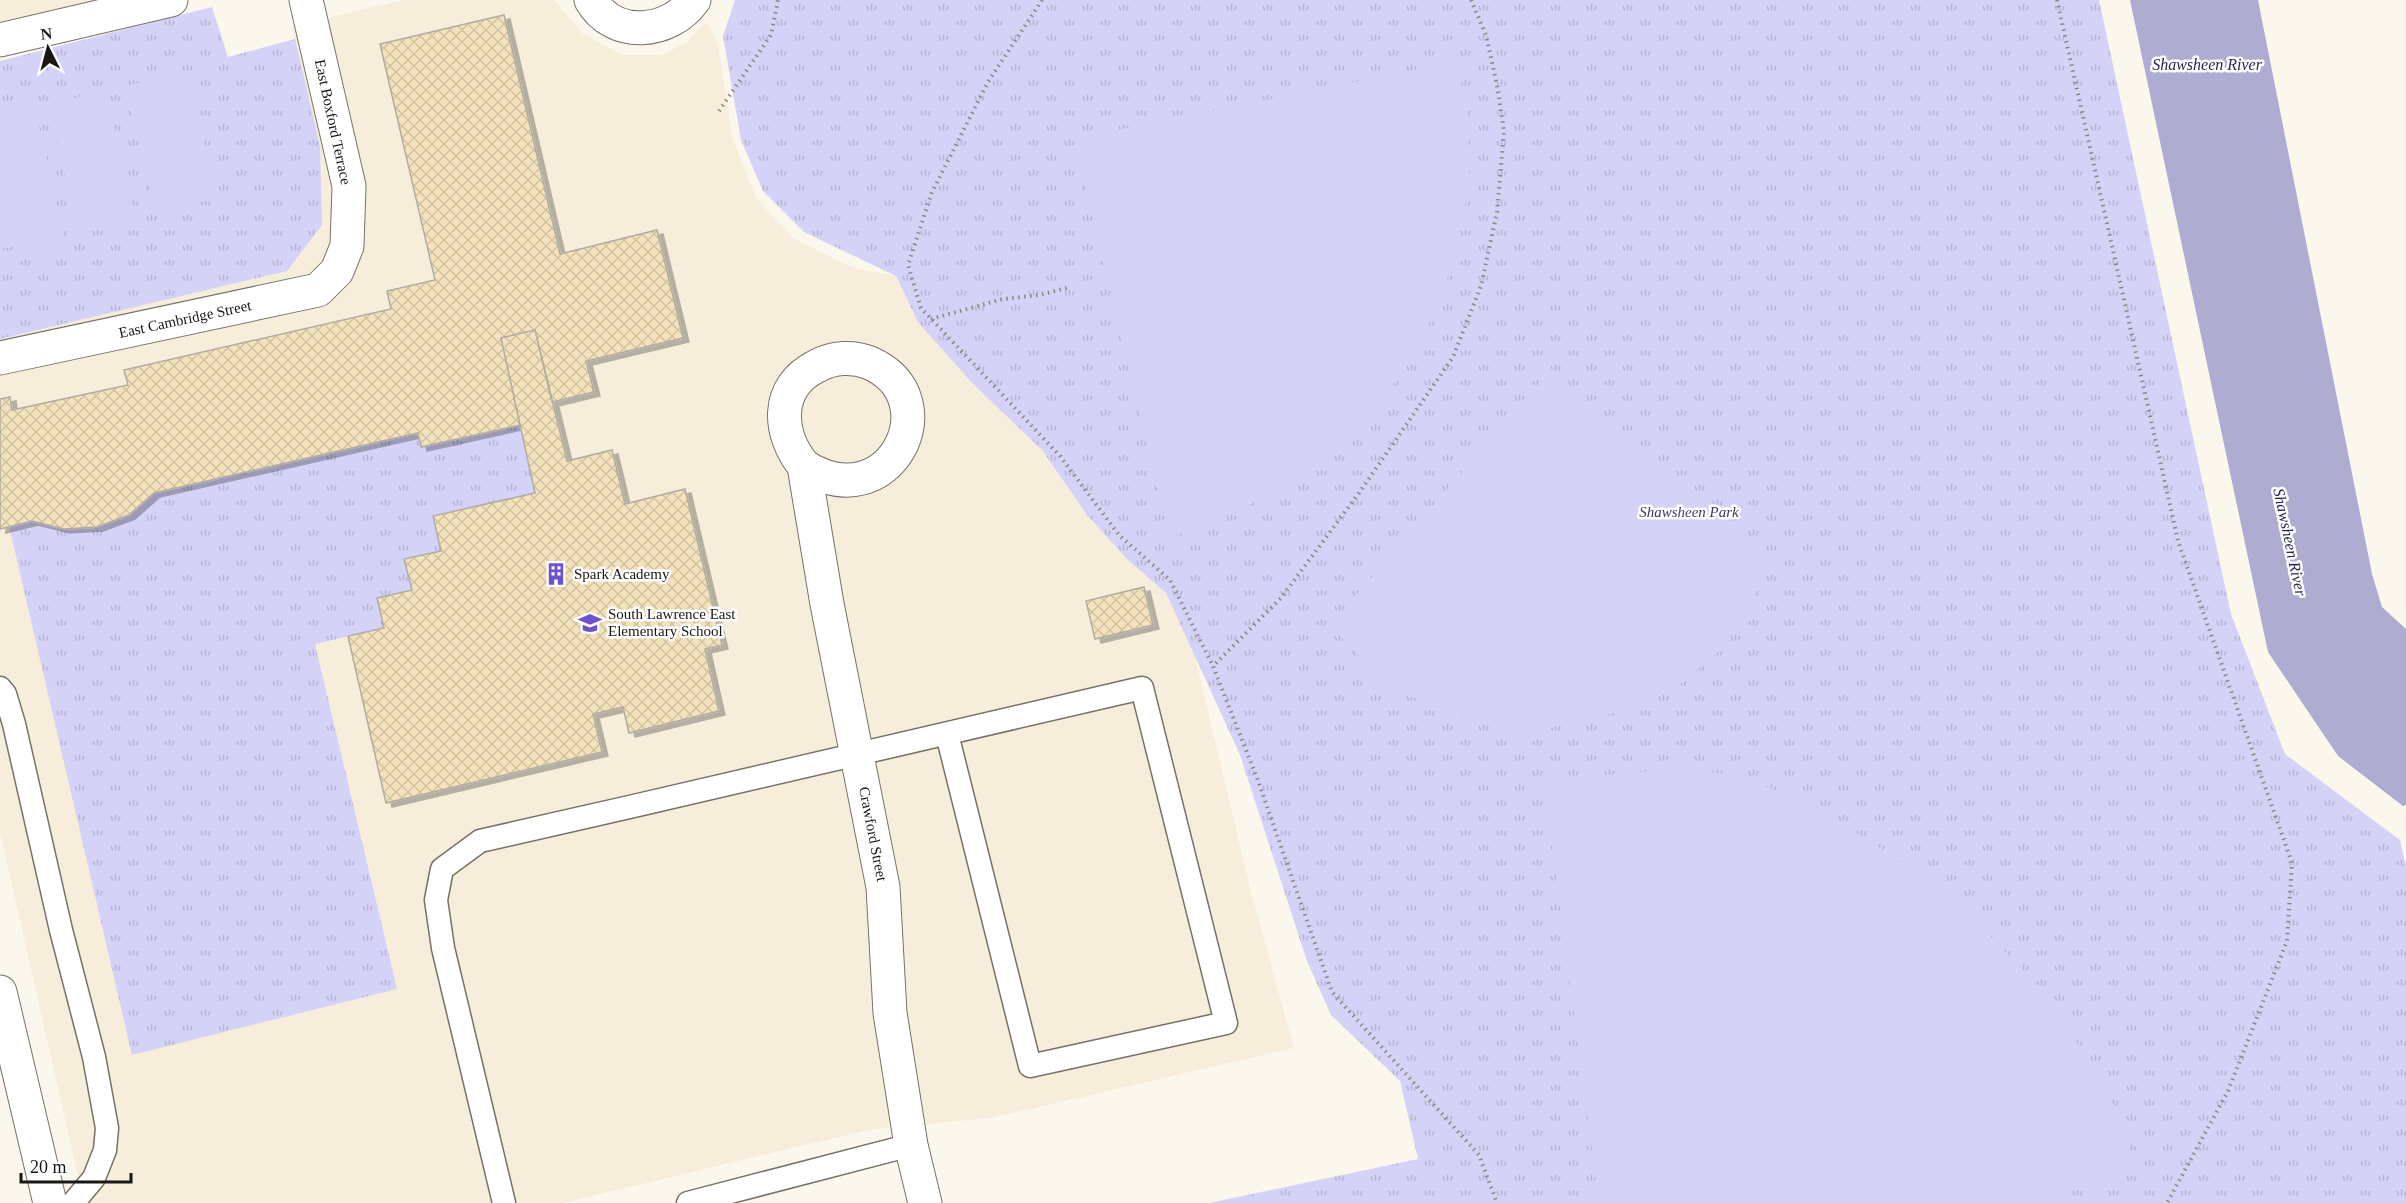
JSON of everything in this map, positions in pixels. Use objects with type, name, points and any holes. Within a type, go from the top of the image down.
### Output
[{"type":"street","points":[[0,40],[171,0]]},
{"type":"street","name":"East Boxford Terrace","points":[[306,0],[349,186],[347,246]]},
{"type":"street","points":[[591,0],[608,18],[626,26],[642,28],[659,26],[675,20],[694,0]]},
{"type":"street","name":"East Cambridge Street","points":[[0,358],[318,290],[337,271],[347,246]]},
{"type":"street","name":"Crawford Street","points":[[804,466],[883,887],[890,1013],[911,1145],[925,1203]]},
{"type":"street","points":[[0,992],[50,1203]]},
{"type":"lane","points":[[0,688],[5,694],[14,724],[61,930],[94,1057],[107,1128],[105,1150],[94,1178],[73,1203]]},
{"type":"lane","points":[[504,1203],[443,948],[435,900],[442,869],[480,842],[1142,688],[1226,1023],[1030,1066],[947,734]]},
{"type":"lane","points":[[688,1203],[911,1145]]},
{"type":"path","points":[[719,111],[771,35],[778,0]]},
{"type":"path","points":[[1042,0],[988,82],[932,192],[908,265],[921,308],[1060,456],[1119,534],[1170,580],[1213,666],[1257,778],[1332,992],[1479,1155],[1497,1203]]},
{"type":"path","points":[[1213,666],[1281,598],[1359,493],[1453,357],[1477,296],[1497,212],[1504,132],[1486,35],[1471,0]]},
{"type":"path","points":[[2057,0],[2178,541],[2292,863],[2287,941],[2228,1091],[2167,1203]]},
{"type":"path","points":[[931,320],[1003,299],[1039,295],[1067,288]]},
{"type":"shaded area","points":[[0,0],[106,0],[0,24]]},
{"type":"shaded area","name":"South Lawrence East Elementary School","points":[[404,0],[554,0],[583,34],[623,55],[661,55],[686,43],[706,22],[718,44],[732,137],[756,198],[793,238],[854,268],[896,276],[919,322],[973,384],[1042,450],[1087,515],[1129,561],[1166,593],[1194,653],[1251,892],[1294,1048],[991,1118],[872,1129],[563,1203],[84,1203],[0,832],[0,339],[288,270],[298,53],[292,26]]},
{"type":"green space","name":"Shawsheen Park","points":[[735,0],[2099,0],[2231,614],[2285,754],[2400,840],[2406,867],[2406,1203],[1209,1203],[1418,1159],[1400,1081],[1331,1015],[1307,961],[1240,755],[1166,593],[1129,561],[1087,515],[1042,450],[973,384],[918,322],[896,276],[804,232],[763,191],[741,140],[723,36]]},
{"type":"green space","points":[[212,7],[228,57],[295,39],[320,146],[322,225],[287,271],[0,339],[0,61]]},
{"type":"green space","points":[[1457,61],[1468,114],[1470,185],[1443,296],[1418,345],[1388,392],[1329,458],[1244,508],[1170,538],[1074,139]]},
{"type":"green space","points":[[187,71],[217,198],[155,212],[126,86]]},
{"type":"green space","points":[[106,91],[136,218],[78,232],[48,104]]},
{"type":"green space","points":[[35,108],[64,235],[59,236],[62,249],[30,256],[27,243],[1,249],[0,246],[0,116]]},
{"type":"green space","points":[[1552,369],[1770,570],[1721,649],[1671,692],[1607,715],[1520,735],[1389,689],[1330,625]]},
{"type":"green space","points":[[520,425],[535,493],[433,516],[441,551],[404,559],[412,590],[377,598],[384,628],[315,644],[397,989],[132,1055],[9,526],[32,521],[64,529],[97,527],[129,515],[154,493],[418,433],[422,447]]},
{"type":"green space","points":[[1679,768],[1746,777],[1835,819],[1905,864],[1962,907],[2038,986],[2106,1085],[2138,1174],[2009,1203],[1599,1203],[1544,787],[1608,775]]},
{"type":"water","name":"Shawsheen River","points":[[2130,0],[2258,0],[2372,574],[2382,607],[2406,629],[2406,805],[2403,806],[2338,756],[2268,652]]},
{"type":"building","points":[[504,15],[560,254],[657,230],[683,338],[586,361],[594,392],[552,402],[535,330],[501,338],[520,425],[421,447],[418,433],[154,493],[129,515],[97,527],[64,529],[32,521],[0,529],[0,399],[10,397],[12,410],[128,385],[124,370],[391,309],[387,291],[435,280],[380,44]]},
{"type":"building","name":"Spark Academy","points":[[535,330],[567,461],[612,450],[625,504],[685,489],[722,645],[705,649],[719,711],[629,733],[623,707],[593,714],[602,752],[386,803],[348,636],[384,628],[377,598],[412,590],[404,559],[441,551],[433,516],[535,493],[501,338]]},
{"type":"building","points":[[1144,587],[1153,625],[1095,639],[1086,601]]},
{"type":"place","name":"Spark Academy","points":[[556,574]]},
{"type":"place","name":"South Lawrence East Elementary School","points":[[590,623]]}]
